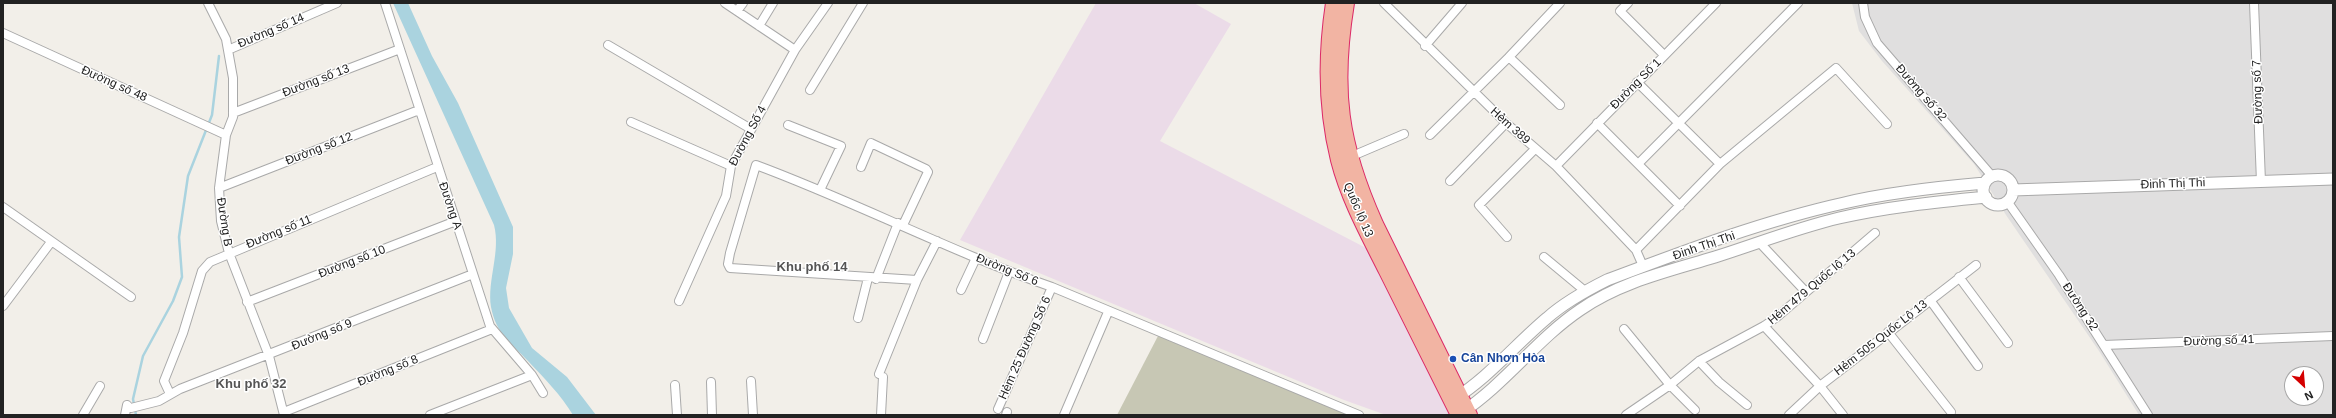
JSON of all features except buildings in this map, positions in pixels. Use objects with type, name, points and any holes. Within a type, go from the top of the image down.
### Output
[{"type":"highway","name":"Quốc lộ 13","points":[[1333,3],[1327,55],[1327,84],[1331,125],[1338,161],[1366,230],[1456,398]]},
{"type":"highway","name":"Quốc lộ 13","points":[[1347,3],[1339,58],[1339,83],[1344,129],[1350,157],[1363,197],[1463,413]]},
{"type":"street","name":"Đường B","points":[[208,3],[226,39],[233,78],[233,113],[226,135],[219,188],[221,221],[229,253],[269,356],[284,414]]},
{"type":"street","name":"Đường số 14","points":[[228,50],[337,3]]},
{"type":"street","name":"Đường A","points":[[385,3],[437,167],[492,329],[532,375],[543,393]]},
{"type":"street","points":[[725,3],[795,50]]},
{"type":"street","points":[[738,11],[743,3]]},
{"type":"street","points":[[759,26],[773,3]]},
{"type":"street","name":"Đường Số 4","points":[[679,301],[726,196],[731,166],[795,50],[828,3]]},
{"type":"street","points":[[810,90],[863,3]]},
{"type":"street","name":"Hẻm 389","points":[[1384,3],[1425,46],[1473,92],[1535,149],[1556,166],[1636,250],[1643,266]]},
{"type":"street","points":[[1425,46],[1462,3]]},
{"type":"street","points":[[1430,135],[1509,58],[1560,3]]},
{"type":"street","points":[[1628,3],[1620,12],[1664,55]]},
{"type":"street","name":"Đường Số 1","points":[[1556,166],[1716,3]]},
{"type":"street","points":[[1638,164],[1798,3]]},
{"type":"street","name":"Đường số 32","points":[[1863,3],[1868,24],[1877,43],[1989,179]]},
{"type":"street","name":"Đường số 7","points":[[2254,3],[2261,182]]},
{"type":"street","name":"Đường số 48","points":[[3,33],[226,135]]},
{"type":"street","points":[[608,45],[751,129]]},
{"type":"street","name":"Đường số 13","points":[[233,113],[400,49]]},
{"type":"street","points":[[1509,58],[1560,105]]},
{"type":"street","points":[[1636,250],[1720,164],[1836,68],[1888,124]]},
{"type":"street","points":[[1638,82],[1720,164]]},
{"type":"street","name":"Đường số 12","points":[[219,188],[419,110]]},
{"type":"street","points":[[631,122],[731,166]]},
{"type":"street","points":[[1450,181],[1506,123]]},
{"type":"street","points":[[1597,123],[1680,206]]},
{"type":"street","points":[[788,125],[841,146],[820,190]]},
{"type":"street","points":[[1350,157],[1404,134]]},
{"type":"street","points":[[858,318],[872,279],[928,172],[926,169],[872,143],[861,167]]},
{"type":"street","points":[[1508,238],[1479,204],[1535,149]]},
{"type":"street","name":"Đường Số 6","points":[[872,279],[730,268],[728,264],[730,253],[756,165],[820,190],[1009,272],[1052,287],[1108,312],[1360,415]]},
{"type":"street","name":"Đường số 11","points":[[170,394],[164,381],[183,333],[202,271],[210,262],[437,167]]},
{"type":"street","points":[[1998,175],[2007,178],[2013,190],[2007,202],[1993,203],[1986,197],[1984,187],[1989,179],[1998,175]]},
{"type":"street","name":"Đinh Thị Thi","points":[[1456,398],[1547,318],[1585,291],[1607,280],[1643,266],[1795,215],[1844,202],[1989,179]]},
{"type":"street","name":"Đinh Thị Thi","points":[[2013,190],[2333,179]]},
{"type":"street","name":"Đinh Thị Thi","points":[[1463,413],[1561,324],[1602,297],[1646,278],[1819,224],[1872,212],[1925,203],[1986,197]]},
{"type":"street","name":"Đường 32","points":[[2007,202],[2059,275],[2148,415]]},
{"type":"street","points":[[3,207],[131,297]]},
{"type":"street","name":"Đường số 10","points":[[248,302],[456,221]]},
{"type":"street","name":"Hẻm 479 Quốc lộ 13","points":[[1626,415],[1670,385],[1699,361],[1764,326],[1875,233]]},
{"type":"street","points":[[881,415],[881,376],[917,280],[938,240]]},
{"type":"street","points":[[3,306],[51,242]]},
{"type":"street","name":"Hẻm 479 Quốc lộ 13","points":[[1759,242],[1805,291]]},
{"type":"street","points":[[1544,257],[1585,291]]},
{"type":"street","points":[[961,290],[976,258]]},
{"type":"street","name":"Hẻm 505 Quốc Lộ 13","points":[[1790,415],[1820,386],[1976,265]]},
{"type":"street","points":[[983,339],[1009,272]]},
{"type":"street","name":"Đường số 9","points":[[125,415],[129,406],[159,401],[170,394],[473,274]]},
{"type":"street","points":[[1959,277],[2008,343]]},
{"type":"street","points":[[872,279],[917,280]]},
{"type":"street","name":"Hẻm 25 Đường Số 6","points":[[998,409],[1052,287]]},
{"type":"street","points":[[1930,300],[1978,366]]},
{"type":"street","points":[[1064,415],[1108,312]]},
{"type":"street","points":[[1764,326],[1820,386],[1843,415]]},
{"type":"street","name":"Đường số 8","points":[[284,414],[492,329]]},
{"type":"street","points":[[1624,329],[1670,385],[1695,410]]},
{"type":"street","points":[[1888,332],[1951,412]]},
{"type":"street","name":"Đường số 41","points":[[2104,345],[2333,336]]},
{"type":"street","points":[[1699,361],[1719,382],[1747,405]]},
{"type":"street","points":[[430,415],[532,375]]},
{"type":"street","points":[[751,381],[753,415]]},
{"type":"street","points":[[711,382],[712,415]]},
{"type":"street","points":[[675,385],[677,415]]},
{"type":"street","points":[[84,415],[100,386]]},
{"type":"shaded area","points":[[1096,3],[1194,3],[1231,24],[1160,141],[1368,249],[1452,415],[1386,415],[1344,400],[960,240]]},
{"type":"shaded area","points":[[1852,3],[2333,3],[2333,415],[2139,415],[2099,351],[2006,215],[1974,164],[1882,61],[1859,31]]},
{"type":"shaded area","points":[[1158,336],[1287,385],[1351,415],[1117,415]]},
{"type":"water","points":[[393,3],[408,3],[432,56],[458,103],[513,227],[513,254],[506,288],[509,308],[532,348],[567,377],[596,415],[573,415],[558,394],[505,337],[496,324],[490,297],[496,245],[494,225]]},
{"type":"waterway","points":[[136,415],[133,399],[143,356],[173,301],[182,277],[179,237],[188,176],[212,115],[219,56]]},
{"type":"place","name":"Cân Nhơn Hòa","points":[[1453,359]]},
{"type":"district","name":"Khu phố 14","points":[[812,267]]},
{"type":"district","name":"Khu phố 32","points":[[251,384]]}]
